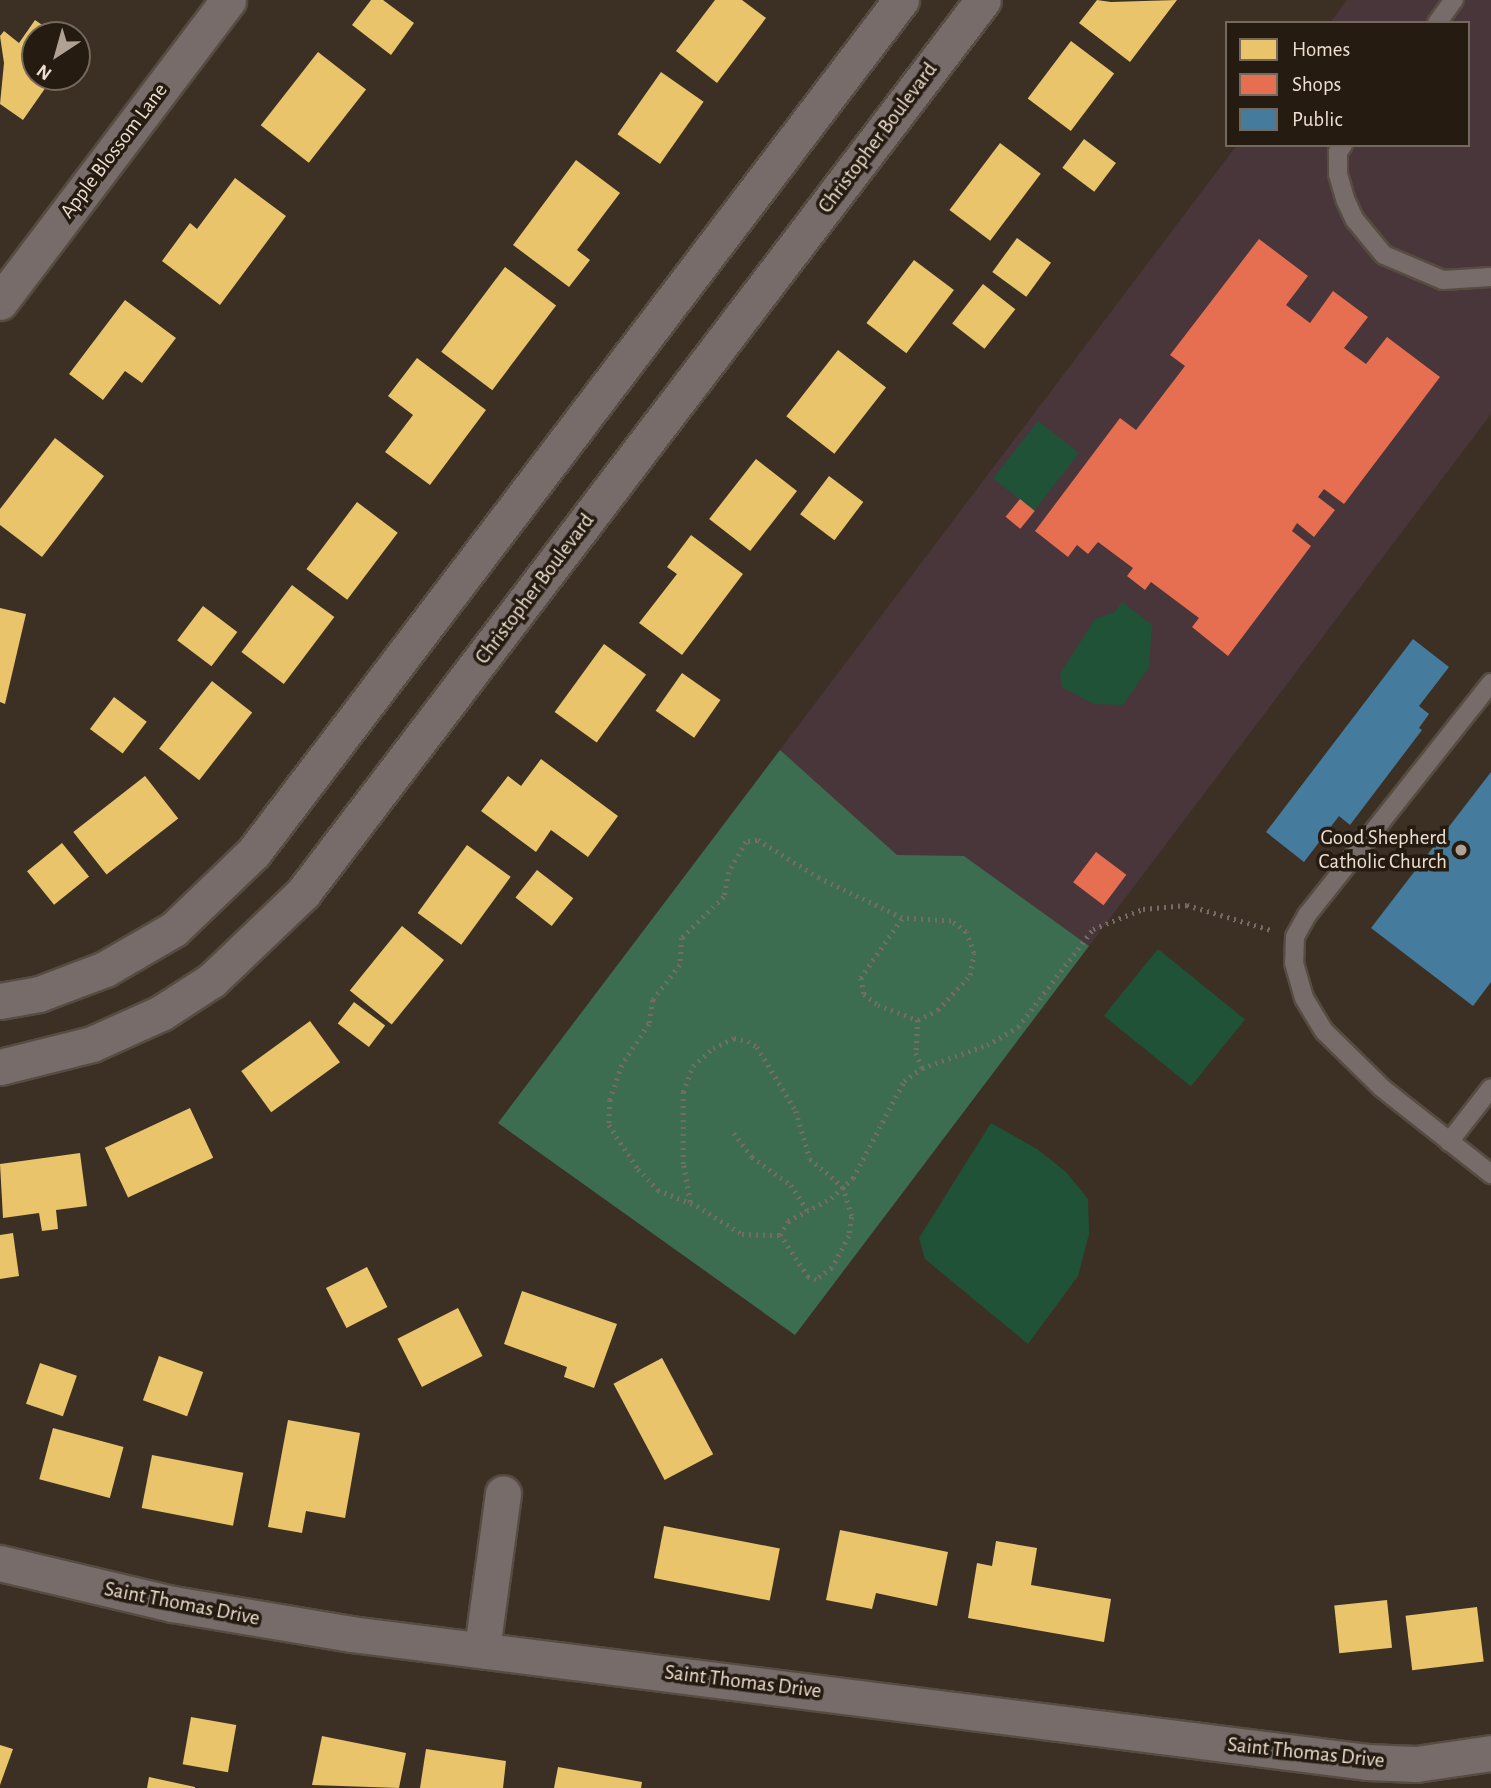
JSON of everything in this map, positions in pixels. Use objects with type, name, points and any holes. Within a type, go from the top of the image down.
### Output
[{"type":"street","points":[[0,1001],[39,994],[106,969],[174,929],[254,852],[901,0]]},
{"type":"street","name":"Christopher Boulevard","points":[[0,1067],[92,1044],[161,1013],[212,980],[303,893],[983,0]]},
{"type":"street","name":"Apple Blossom Lane","points":[[0,302],[212,6]]},
{"type":"street","points":[[482,1649],[503,1493]]},
{"type":"street","name":"Saint Thomas Drive","points":[[0,1563],[172,1604],[351,1634],[1367,1762],[1427,1763],[1491,1753]]},
{"type":"lane","points":[[1438,21],[1454,0]]},
{"type":"lane","points":[[1342,147],[1338,152],[1338,174],[1345,199],[1355,220],[1384,255],[1443,281],[1491,277]]},
{"type":"lane","points":[[1491,683],[1315,905],[1295,937],[1294,963],[1304,998],[1324,1031],[1382,1088],[1491,1174]]},
{"type":"lane","points":[[1449,1142],[1491,1088]]},
{"type":"path","points":[[780,1235],[742,1234],[691,1203],[658,1190],[638,1168],[609,1125],[610,1100],[622,1065],[649,1024],[653,1000],[680,965],[682,938],[724,897],[739,849],[746,842],[757,840],[819,878],[902,918],[951,921],[966,932],[974,953],[970,975],[955,994],[918,1020]]},
{"type":"path","points":[[780,1235],[788,1222],[843,1187],[869,1152],[904,1081],[922,1068],[987,1045],[1018,1027],[1093,929],[1143,909],[1187,905],[1295,937]]},
{"type":"path","points":[[902,918],[861,978],[864,994],[877,1005],[918,1020]]},
{"type":"path","points":[[918,1020],[916,1053],[922,1068]]},
{"type":"path","points":[[691,1203],[683,1164],[683,1092],[694,1066],[713,1048],[734,1038],[757,1047],[796,1111],[810,1159],[843,1187],[852,1217],[849,1236],[824,1278],[807,1276],[780,1235]]},
{"type":"path","points":[[734,1133],[752,1157],[791,1185],[808,1211]]},
{"type":"shaded area","points":[[1347,0],[1491,0],[1491,414],[795,1335],[498,1123],[1235,147],[1470,147],[1470,21],[1331,21]]},
{"type":"green space","points":[[1038,421],[1079,453],[1034,511],[993,479]]},
{"type":"green space","points":[[1122,602],[1152,625],[1149,667],[1123,705],[1094,704],[1062,687],[1060,674],[1095,619],[1115,612]]},
{"type":"green space","points":[[780,750],[897,855],[964,856],[1089,946],[795,1335],[498,1123]]},
{"type":"green space","points":[[1158,949],[1245,1019],[1191,1086],[1104,1016]]},
{"type":"green space","points":[[991,1123],[1037,1149],[1066,1172],[1088,1199],[1089,1234],[1078,1276],[1028,1344],[925,1259],[919,1238]]},
{"type":"building: Homes","points":[[371,0],[383,0],[414,23],[391,55],[352,25]]},
{"type":"building: Homes","points":[[715,0],[742,0],[766,18],[717,83],[676,51]]},
{"type":"building: Homes","points":[[1097,0],[1177,0],[1130,62],[1079,23]]},
{"type":"building: Homes","points":[[4,31],[19,43],[21,40],[21,91],[43,91],[23,120],[0,104],[4,63],[0,36]]},
{"type":"building: Homes","points":[[1071,41],[1114,73],[1071,131],[1028,99]]},
{"type":"building: Homes","points":[[318,52],[366,90],[309,163],[261,125]]},
{"type":"building: Homes","points":[[661,72],[704,102],[660,164],[617,134]]},
{"type":"building: Homes","points":[[1084,139],[1116,163],[1094,192],[1062,168]]},
{"type":"building: Homes","points":[[1000,143],[1041,174],[990,241],[949,210]]},
{"type":"building: Homes","points":[[576,160],[620,193],[577,250],[590,260],[569,287],[513,245]]},
{"type":"building: Homes","points":[[235,178],[286,216],[220,305],[162,261],[190,223],[197,229]]},
{"type":"building: Homes","points":[[1017,238],[1051,263],[1026,297],[992,272]]},
{"type":"building: Homes","points":[[914,260],[954,290],[906,353],[866,323]]},
{"type":"building: Homes","points":[[505,267],[556,306],[492,390],[441,352]]},
{"type":"building: Homes","points":[[983,284],[1015,309],[985,349],[952,323]]},
{"type":"building: Homes","points":[[125,300],[176,338],[142,383],[125,371],[103,400],[69,374]]},
{"type":"building: Homes","points":[[838,350],[886,388],[834,454],[786,416]]},
{"type":"building: Homes","points":[[417,358],[486,410],[430,485],[385,452],[413,415],[388,396]]},
{"type":"building: Homes","points":[[55,438],[104,476],[42,557],[0,525],[0,509]]},
{"type":"building: Homes","points":[[756,459],[797,491],[750,551],[709,519]]},
{"type":"building: Homes","points":[[829,476],[863,502],[834,540],[800,514]]},
{"type":"building: Homes","points":[[357,502],[398,533],[347,600],[306,569]]},
{"type":"building: Homes","points":[[691,535],[743,574],[682,655],[639,623],[677,574],[667,567]]},
{"type":"building: Homes","points":[[292,585],[334,617],[284,684],[241,652]]},
{"type":"building: Homes","points":[[203,606],[237,632],[211,666],[177,640]]},
{"type":"building: Homes","points":[[0,608],[26,614],[5,704],[0,702]]},
{"type":"building: Homes","points":[[604,644],[646,675],[597,743],[555,712]]},
{"type":"building: Homes","points":[[682,673],[721,700],[694,738],[656,711]]},
{"type":"building: Homes","points":[[212,681],[252,712],[199,780],[159,749]]},
{"type":"building: Homes","points":[[114,697],[147,722],[123,754],[90,729]]},
{"type":"building: Homes","points":[[541,759],[618,816],[588,857],[551,830],[536,852],[481,811],[508,776],[521,786]]},
{"type":"building: Homes","points":[[145,776],[178,819],[107,875],[73,832]]},
{"type":"building: Homes","points":[[62,843],[89,876],[54,905],[27,871]]},
{"type":"building: Homes","points":[[467,845],[511,877],[461,945],[418,913]]},
{"type":"building: Homes","points":[[537,870],[573,898],[552,926],[515,898]]},
{"type":"building: Homes","points":[[402,926],[444,960],[392,1024],[350,991]]},
{"type":"building: Homes","points":[[354,1002],[385,1025],[369,1047],[338,1024]]},
{"type":"building: Homes","points":[[310,1021],[340,1062],[271,1112],[241,1071]]},
{"type":"building: Homes","points":[[190,1108],[213,1158],[128,1198],[105,1148]]},
{"type":"building: Homes","points":[[80,1153],[87,1206],[56,1210],[58,1229],[42,1231],[39,1213],[3,1218],[0,1164]]},
{"type":"building: Homes","points":[[13,1233],[19,1276],[0,1279],[0,1235]]},
{"type":"building: Homes","points":[[367,1267],[387,1307],[346,1328],[326,1288]]},
{"type":"building: Homes","points":[[522,1291],[617,1324],[594,1388],[564,1377],[567,1367],[504,1344]]},
{"type":"building: Homes","points":[[458,1308],[483,1356],[422,1387],[397,1339]]},
{"type":"building: Homes","points":[[159,1356],[203,1372],[187,1416],[143,1400]]},
{"type":"building: Homes","points":[[662,1358],[713,1454],[665,1480],[613,1384]]},
{"type":"building: Homes","points":[[40,1363],[77,1376],[63,1416],[26,1404]]},
{"type":"building: Homes","points":[[288,1420],[360,1433],[345,1518],[306,1511],[302,1533],[268,1527]]},
{"type":"building: Homes","points":[[53,1428],[124,1447],[110,1498],[39,1479]]},
{"type":"building: Homes","points":[[152,1455],[243,1473],[233,1526],[142,1508]]},
{"type":"building: Homes","points":[[664,1526],[780,1549],[770,1601],[654,1578]]},
{"type":"building: Homes","points":[[840,1530],[948,1552],[937,1606],[876,1593],[872,1609],[826,1600]]},
{"type":"building: Homes","points":[[996,1541],[1037,1548],[1031,1585],[1111,1599],[1104,1642],[968,1618],[977,1563],[992,1566]]},
{"type":"building: Homes","points":[[1387,1600],[1392,1648],[1339,1653],[1334,1606]]},
{"type":"building: Homes","points":[[1477,1607],[1484,1662],[1412,1670],[1406,1616]]},
{"type":"building: Homes","points":[[191,1717],[236,1725],[228,1772],[183,1764]]},
{"type":"building: Homes","points":[[322,1736],[406,1753],[399,1788],[312,1785]]},
{"type":"building: Homes","points":[[0,1745],[13,1749],[0,1785]]},
{"type":"building: Homes","points":[[426,1749],[506,1761],[503,1788],[420,1788]]},
{"type":"building: Homes","points":[[558,1767],[642,1782],[641,1788],[554,1788]]},
{"type":"building: Homes","points":[[149,1777],[195,1787],[195,1788],[147,1788]]},
{"type":"building: Shops","points":[[1259,239],[1308,276],[1286,305],[1310,323],[1333,291],[1368,317],[1344,348],[1366,364],[1387,337],[1440,377],[1344,504],[1324,489],[1318,497],[1335,510],[1314,537],[1297,523],[1292,531],[1311,546],[1228,656],[1192,627],[1199,618],[1151,582],[1145,590],[1127,576],[1133,568],[1098,542],[1088,554],[1077,545],[1068,557],[1035,531],[1120,418],[1136,430],[1185,366],[1170,355]]},
{"type":"building: Shops","points":[[1020,499],[1035,511],[1020,529],[1006,517]]},
{"type":"building: Shops","points":[[1096,852],[1126,875],[1103,905],[1073,882]]},
{"type":"building: Public","points":[[1413,639],[1449,667],[1419,706],[1429,714],[1419,728],[1422,730],[1350,825],[1339,816],[1304,862],[1266,832]]},
{"type":"building: Public","name":"Good Shepherd Catholic Church","points":[[1491,772],[1491,982],[1473,1006],[1371,928]]},
{"type":"place","name":"Good Shepherd Catholic Church","points":[[1461,850]]}]
